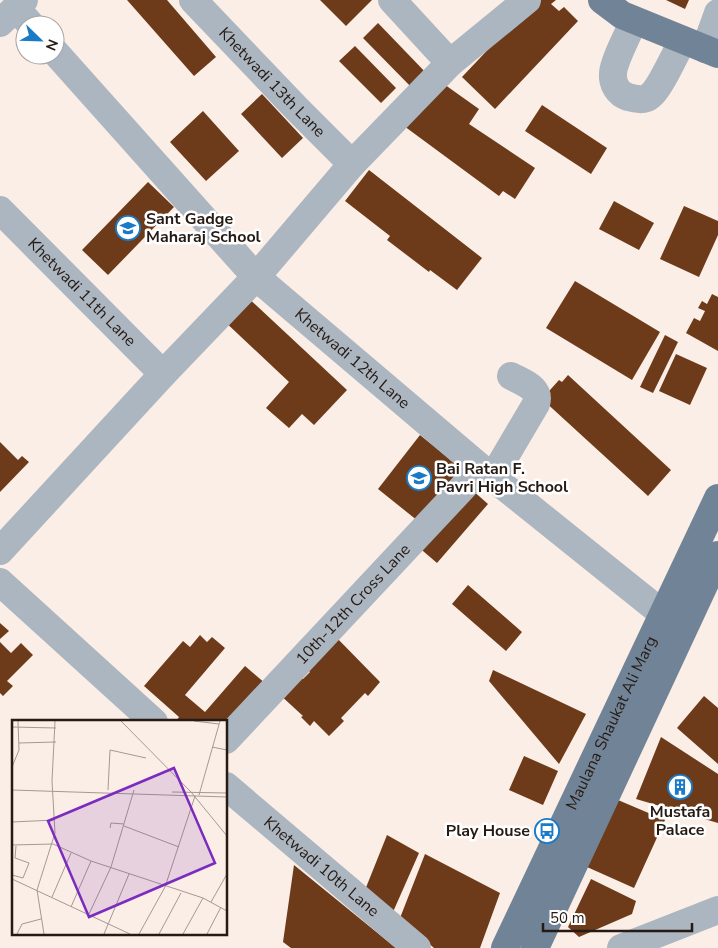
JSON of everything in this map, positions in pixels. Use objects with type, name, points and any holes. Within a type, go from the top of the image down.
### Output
[{"type":"main road","points":[[602,0],[622,15],[702,48]]},
{"type":"main road","name":"Maulana Shaukat Ali Marg","points":[[536,948],[674,621],[718,498]]},
{"type":"main road","name":"Maulana Shaukat Ali Marg","points":[[505,948],[674,621],[718,554]]},
{"type":"street","name":"Khetwadi 13th Lane","points":[[193,0],[352,164]]},
{"type":"street","points":[[392,0],[450,63]]},
{"type":"street","points":[[0,551],[163,374],[256,277],[352,164],[450,63],[527,0]]},
{"type":"street","points":[[634,20],[615,63],[613,73],[617,89],[622,95],[643,99],[650,97],[660,84],[702,48],[718,13]]},
{"type":"street","name":"Khetwadi 12th Lane","points":[[65,63],[256,277],[487,473],[674,621]]},
{"type":"street","name":"Khetwadi 11th Lane","points":[[0,210],[163,374]]},
{"type":"street","name":"10th-12th Cross Lane","points":[[228,738],[487,473],[536,404],[538,398],[538,394],[534,389],[511,376]]},
{"type":"street","points":[[0,582],[152,720]]},
{"type":"street","name":"Khetwadi 10th Lane","points":[[228,788],[418,948]]},
{"type":"street","points":[[621,948],[718,910]]},
{"type":"building","points":[[127,0],[167,0],[216,57],[194,76]]},
{"type":"building","points":[[320,0],[372,0],[346,26]]},
{"type":"building","points":[[535,0],[556,0],[551,4],[559,11],[564,7],[578,21],[495,109],[462,77]]},
{"type":"building","points":[[666,0],[689,0],[685,9]]},
{"type":"building","points":[[378,23],[430,77],[415,91],[363,38]]},
{"type":"building","points":[[355,46],[396,88],[381,103],[339,61]]},
{"type":"building","points":[[441,82],[479,109],[469,124],[535,168],[515,199],[503,191],[499,196],[404,126]]},
{"type":"building","points":[[262,94],[303,138],[282,158],[241,114]]},
{"type":"building","points":[[542,105],[607,148],[591,174],[525,131]]},
{"type":"building","points":[[203,111],[239,151],[206,181],[170,142]]},
{"type":"building","points":[[369,170],[482,258],[457,290],[430,270],[429,272],[387,240],[390,236],[345,201]]},
{"type":"building","points":[[148,182],[174,207],[108,275],[82,250]]},
{"type":"building","points":[[614,201],[654,223],[639,250],[599,229]]},
{"type":"building","points":[[684,206],[718,221],[718,235],[699,277],[660,259]]},
{"type":"building","points":[[575,281],[660,332],[632,380],[546,328]]},
{"type":"building","points":[[244,294],[347,390],[314,425],[302,414],[289,428],[266,408],[289,382],[221,318]]},
{"type":"building","points":[[712,294],[718,297],[718,351],[686,333],[694,318],[700,321],[705,311],[698,308],[702,301],[707,304]]},
{"type":"building","points":[[665,335],[678,342],[653,393],[640,387]]},
{"type":"building","points":[[676,354],[707,368],[690,405],[659,391]]},
{"type":"building","points":[[568,375],[671,470],[648,496],[542,399],[559,380],[562,382]]},
{"type":"building","name":"Bai Ratan F. Pavri High School","points":[[420,435],[461,468],[418,521],[378,489]]},
{"type":"building","points":[[0,442],[18,460],[22,456],[29,462],[0,492]]},
{"type":"building","points":[[471,489],[488,504],[437,563],[416,545]]},
{"type":"building","points":[[468,585],[522,632],[506,651],[452,604]]},
{"type":"building","points":[[0,623],[9,631],[0,639]]},
{"type":"building","points":[[200,635],[207,642],[212,637],[225,648],[185,695],[205,712],[245,666],[266,684],[228,720],[177,720],[179,717],[144,686],[183,641],[190,647]]},
{"type":"building","points":[[334,635],[380,682],[368,696],[365,693],[341,718],[344,721],[329,736],[314,721],[310,726],[301,717],[303,716],[278,693],[299,675],[303,679],[310,672],[306,668]]},
{"type":"building","points":[[0,642],[11,653],[21,643],[33,655],[7,681],[13,686],[3,696],[0,693]]},
{"type":"building","points":[[493,670],[586,714],[559,764],[489,681]]},
{"type":"building","points":[[704,696],[718,708],[718,764],[677,728]]},
{"type":"building","name":"Mustafa Palace","points":[[661,737],[718,774],[718,823],[636,799]]},
{"type":"building","points":[[524,756],[558,771],[543,805],[509,790]]},
{"type":"building","points":[[618,800],[665,820],[634,888],[587,867]]},
{"type":"building","points":[[387,835],[419,853],[393,912],[365,890]]},
{"type":"building","points":[[425,854],[500,893],[480,948],[434,948],[400,918]]},
{"type":"building","points":[[294,865],[396,948],[291,948],[283,942]]},
{"type":"building","points":[[591,879],[636,901],[632,914],[579,937],[568,927]]},
{"type":"place","name":"Sant Gadge Maharaj School","points":[[128,228]]},
{"type":"place","name":"Bai Ratan F. Pavri High School","points":[[419,478]]},
{"type":"place","name":"Mustafa Palace","points":[[680,787]]},
{"type":"place","name":"Play House","points":[[547,831]]}]
